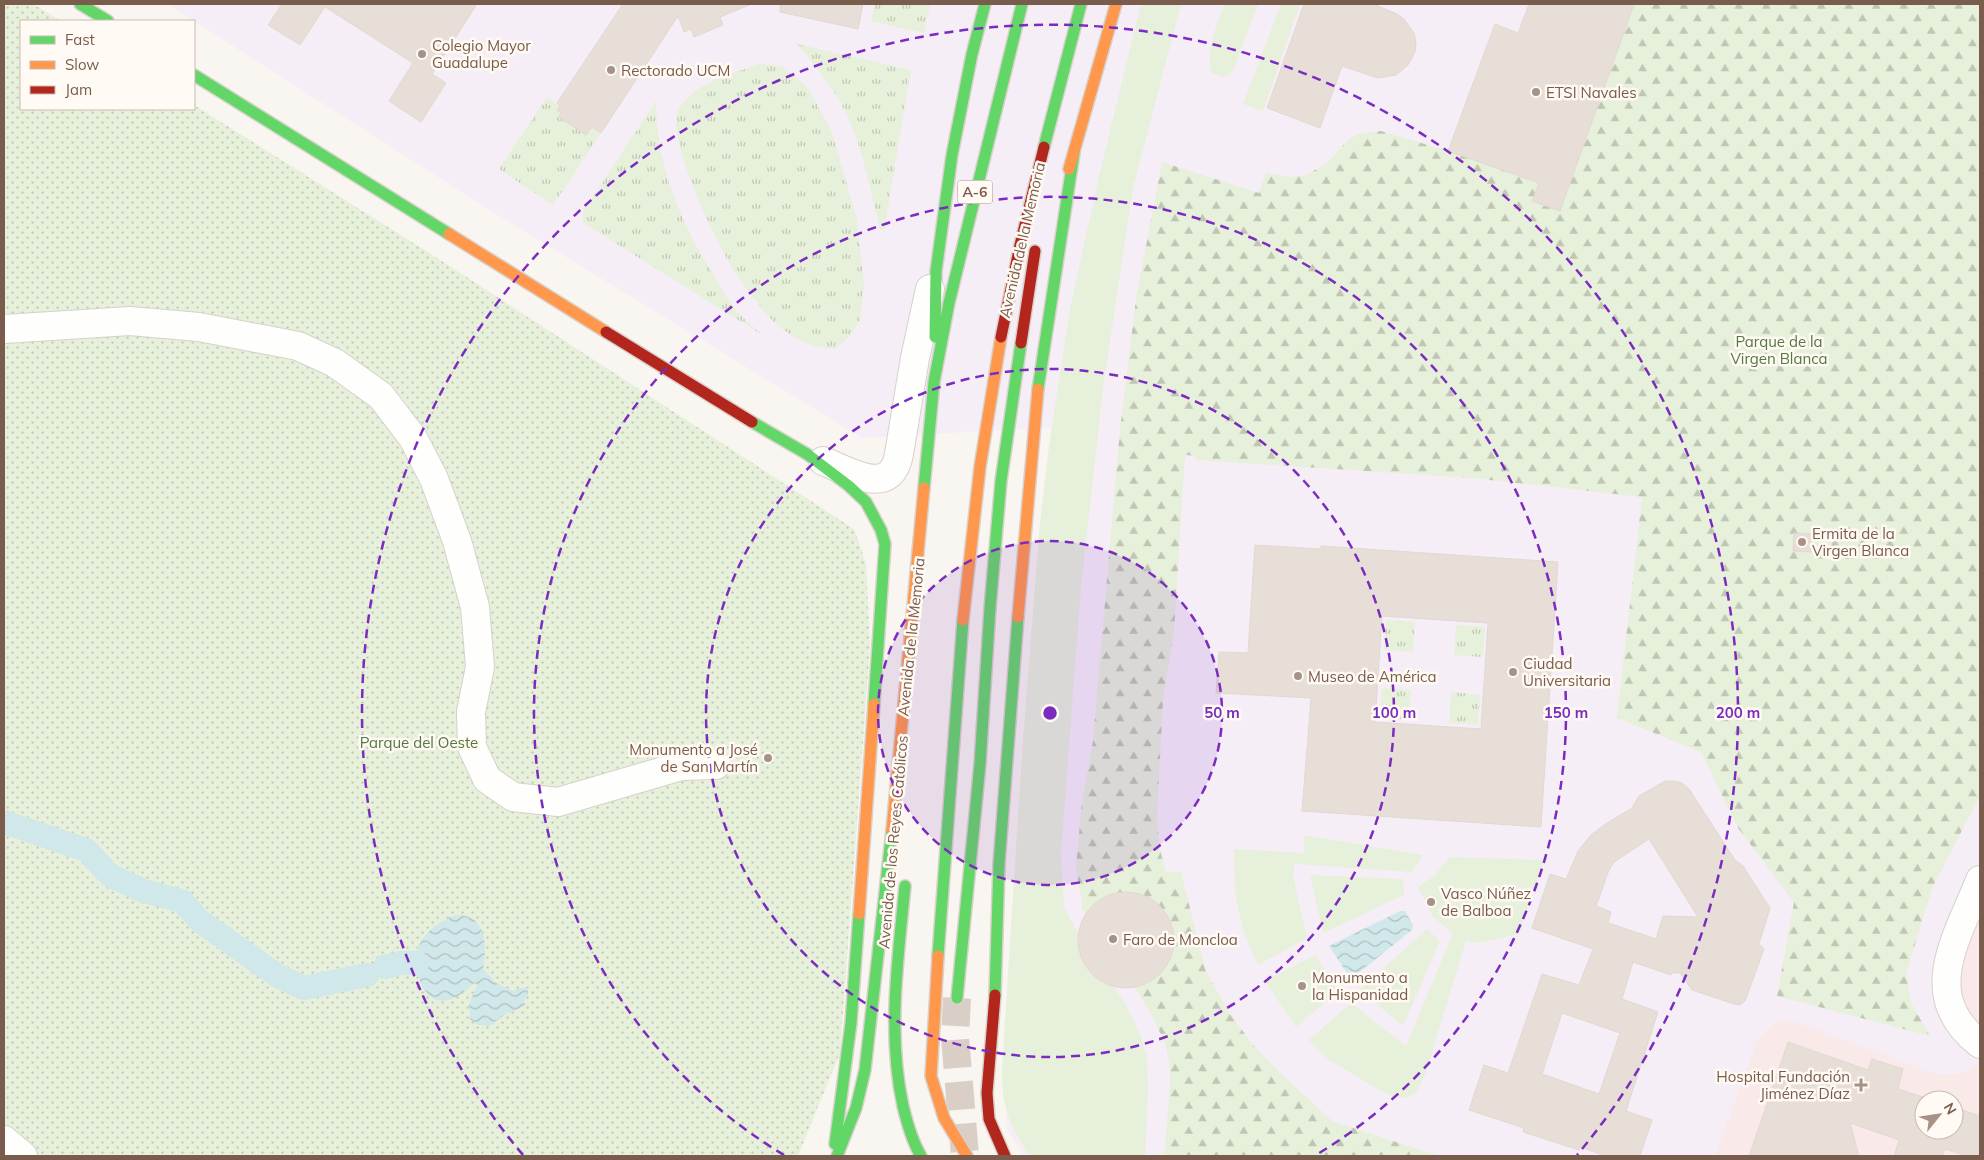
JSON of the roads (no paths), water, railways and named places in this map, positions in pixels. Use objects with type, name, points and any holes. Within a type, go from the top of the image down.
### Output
[{"type":"main road","points":[[80,4],[106,20]]},
{"type":"main road","name":"Avenida de la Memoria","points":[[837,1156],[855,1112],[867,1057],[889,865],[934,382],[936,271],[952,155],[972,54],[985,4]]},
{"type":"main road","name":"Avenida de la Memoria","points":[[934,382],[951,294],[1022,4]]},
{"type":"main road","name":"Avenida de la Memoria","points":[[966,1156],[948,1126],[939,1106],[931,1076],[942,876],[973,516],[1004,314],[1052,111],[1080,4]]},
{"type":"main road","name":"Avenida de la Memoria","points":[[957,998],[980,764],[990,608],[1001,482],[1026,314],[1044,241],[1074,153],[1116,4]]},
{"type":"main road","points":[[195,76],[699,390],[806,454],[849,486],[866,502],[881,530],[885,544],[851,1023],[843,1093],[832,1156]]},
{"type":"main road","name":"Avenida de la Memoria","points":[[1041,206],[1052,111]]},
{"type":"main road","points":[[1005,1156],[989,1119],[986,1093],[996,1000],[999,864],[1027,502],[1038,388],[1074,153]]},
{"type":"main road","points":[[921,526],[926,584]]},
{"type":"main road","name":"Avenida de los Reyes Católicos","points":[[906,871],[896,986],[895,1035],[899,1093],[914,1144],[921,1156]]},
{"type":"street","name":"Avenida de la Memoria","points":[[806,454],[868,478],[878,479],[886,477],[895,468],[927,299],[936,271]]},
{"type":"street","points":[[4,328],[130,321],[199,327],[298,346],[335,364],[381,396],[413,438],[434,479],[457,541],[475,607],[480,667],[471,712],[472,747],[487,779],[513,797],[558,802],[681,766],[716,765]]},
{"type":"street","points":[[1980,880],[1950,952],[1946,972],[1947,996],[1956,1017],[1980,1044]]},
{"type":"street","points":[[4,1140],[23,1156]]},
{"type":"water","points":[[1400,911],[1405,911],[1413,925],[1412,930],[1351,979],[1329,946]]},
{"type":"water","points":[[456,915],[466,916],[474,920],[479,926],[483,933],[485,951],[483,969],[496,983],[513,991],[520,988],[528,988],[528,995],[524,999],[525,1006],[506,1014],[489,1026],[478,1025],[470,1019],[469,1004],[477,985],[475,983],[457,997],[442,1001],[435,1000],[429,996],[418,976],[415,961],[421,941],[436,925]]},
{"type":"waterway","points":[[4,822],[86,850],[111,876],[144,891],[182,901],[200,921],[278,976],[304,988],[367,975]]},
{"type":"waterway","points":[[385,967],[401,963],[417,963]]},
{"type":"tunnel","points":[[957,998],[955,1037],[965,1156]]},
{"type":"place","name":"Colegio Mayor Guadalupe","points":[[422,54]]},
{"type":"place","name":"Rectorado UCM","points":[[611,70]]},
{"type":"place","name":"ETSI Navales","points":[[1536,92]]},
{"type":"place","name":"Ermita de la Virgen Blanca","points":[[1802,542]]},
{"type":"place","name":"Ciudad Universitaria","points":[[1513,672]]},
{"type":"place","name":"Museo de América","points":[[1298,676]]},
{"type":"place","name":"Monumento a José de San Martín","points":[[768,758]]},
{"type":"place","name":"Vasco Núñez de Balboa","points":[[1431,902]]},
{"type":"place","name":"Faro de Moncloa","points":[[1113,939]]},
{"type":"place","name":"Monumento a la Hispanidad","points":[[1302,986]]},
{"type":"place","name":"Hospital Fundación Jiménez Díaz","points":[[1861,1085]]},
{"type":"park label","name":"Parque de la Virgen Blanca","points":[[1779,350]]},
{"type":"park label","name":"Parque del Oeste","points":[[419,742]]}]
